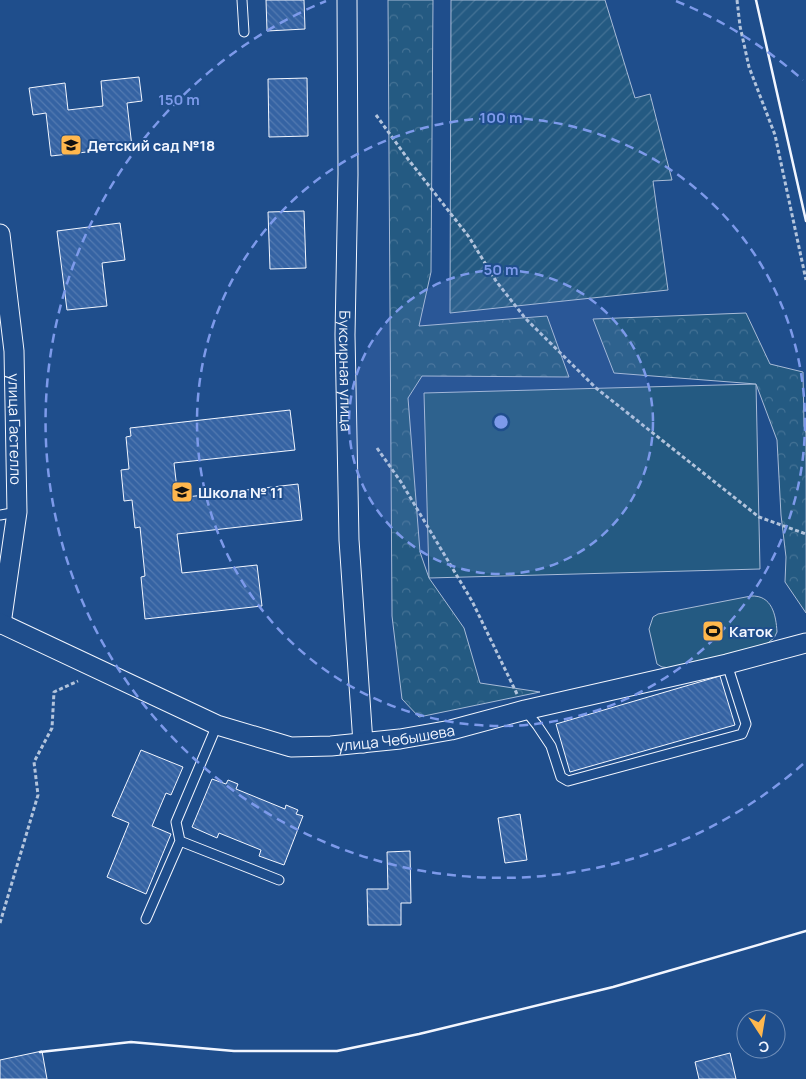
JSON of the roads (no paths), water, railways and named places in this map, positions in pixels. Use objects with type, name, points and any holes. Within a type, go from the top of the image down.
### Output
[{"type":"street","name":"Буксирная улица","points":[[347,0],[348,174],[345,335],[349,540],[363,743]]},
{"type":"street","name":"улица Гастелло","points":[[0,234],[14,351],[8,513],[1,624]]},
{"type":"street","name":"улица Чебышева","points":[[1,624],[217,725],[291,747],[363,743],[451,730],[525,710],[728,664],[806,642]]},
{"type":"lane","points":[[242,0],[244,32]]},
{"type":"lane","points":[[525,710],[551,746],[561,777],[568,781],[742,734],[746,724],[728,664]]},
{"type":"lane","points":[[146,919],[180,841],[176,822],[217,725]]},
{"type":"lane","points":[[180,841],[279,880]]},
{"type":"place","name":"Детский сад №18","points":[[71,145]]},
{"type":"place","name":"Школа № 11","points":[[182,492]]},
{"type":"place","name":"Каток","points":[[713,631]]}]
